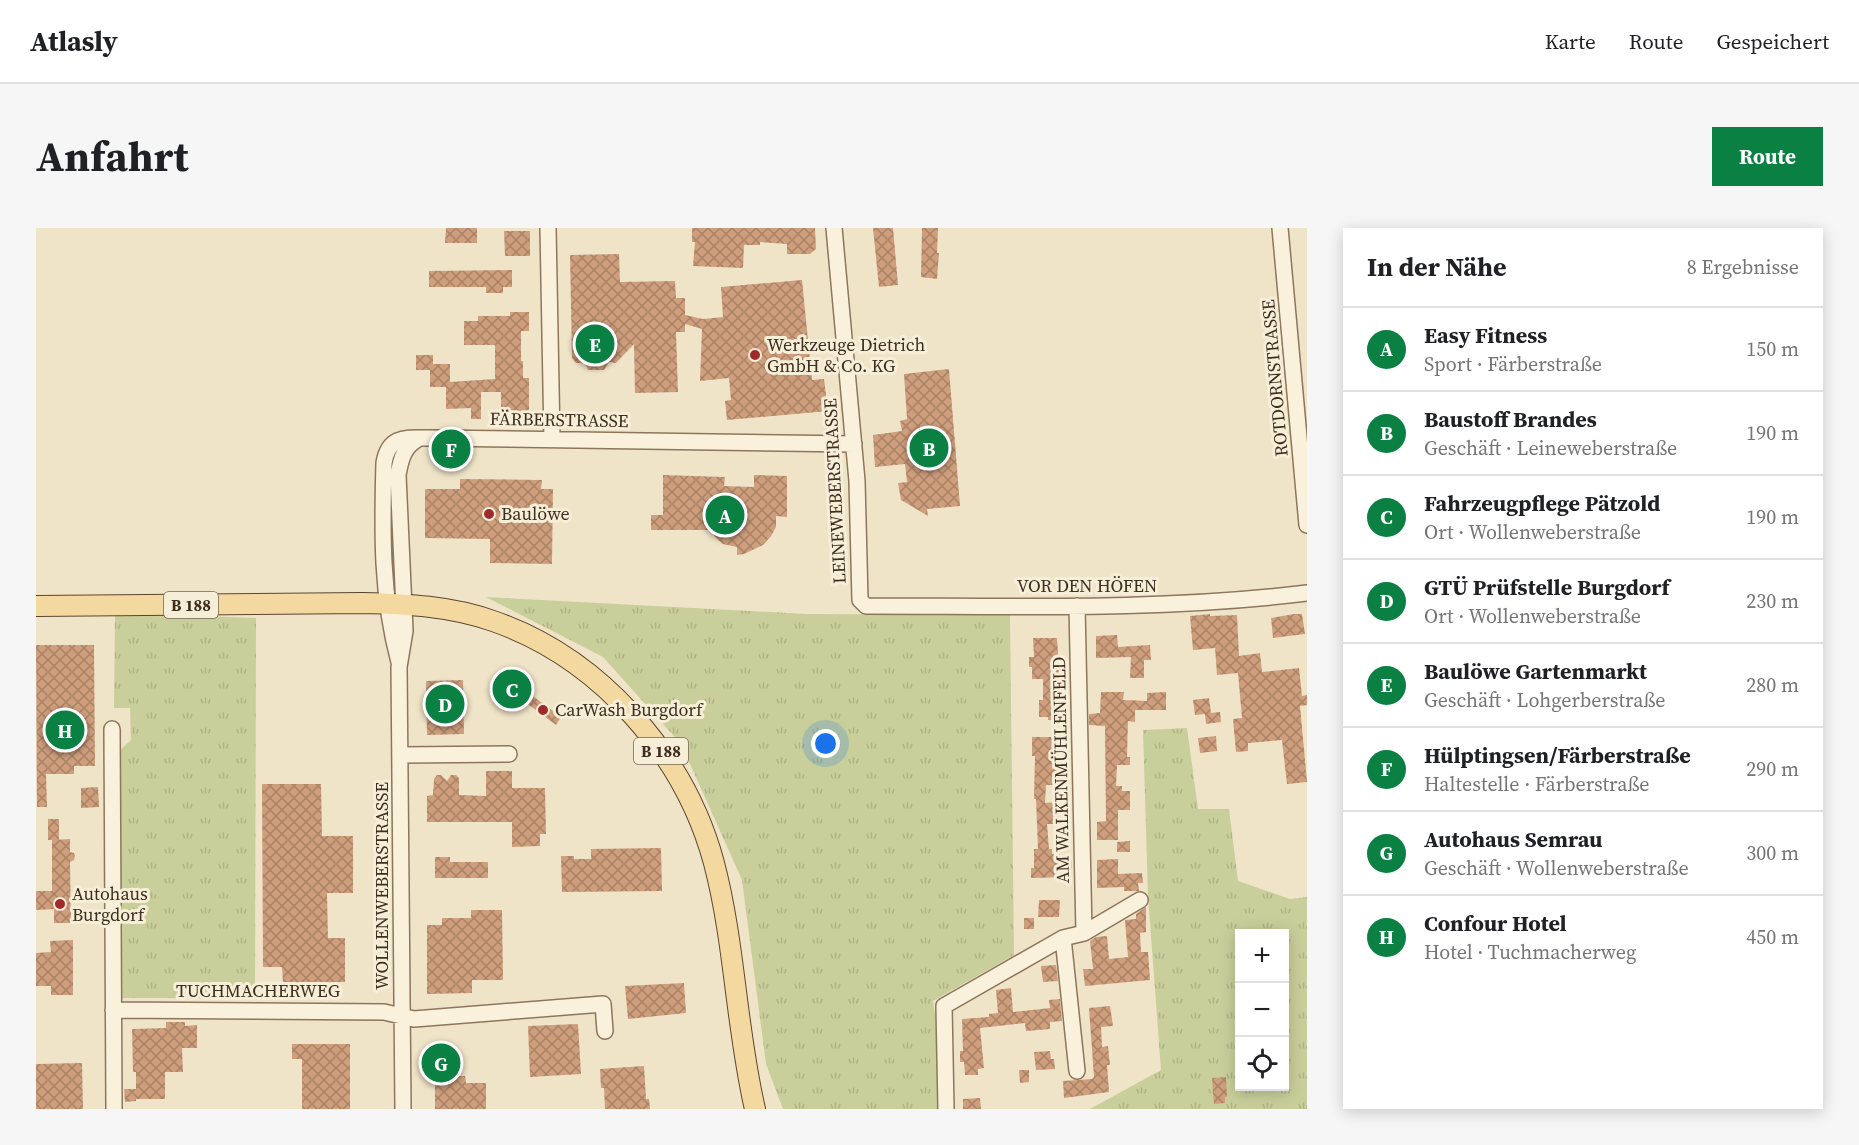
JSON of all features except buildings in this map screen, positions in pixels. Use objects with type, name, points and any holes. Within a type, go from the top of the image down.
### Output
[{"type":"main road","name":"B 188","points":[[36,606],[395,604],[443,609],[476,616],[507,626],[537,640],[566,658],[593,678],[626,708],[655,742],[690,800],[713,862],[725,914],[747,1070],[755,1109]]},
{"type":"street","points":[[548,228],[552,439]]},
{"type":"street","name":"LEINEWEBERSTRASSE","points":[[834,228],[857,482],[860,600],[866,606]]},
{"type":"street","name":"ROTDORNSTRASSE","points":[[1280,228],[1304,447],[1307,525]]},
{"type":"street","name":"FÄRBERSTRASSE","points":[[418,439],[854,444]]},
{"type":"street","name":"WOLLENWEBERSTRASSE","points":[[402,1109],[399,662],[405,631],[395,604],[398,474],[405,450],[409,444],[418,439]]},
{"type":"street","name":"VOR DEN HÖFEN","points":[[866,606],[1171,605],[1246,601],[1307,593]]},
{"type":"street","name":"AM WALKENMÜHLENFELD","points":[[1077,606],[1084,933]]},
{"type":"street","points":[[112,729],[114,1109]]},
{"type":"street","points":[[401,755],[509,754]]},
{"type":"street","points":[[946,1109],[944,1006],[1063,938],[1084,933],[1140,900]]},
{"type":"street","points":[[1063,938],[1077,1071]]},
{"type":"street","points":[[402,1016],[414,1019],[603,1004],[605,1031]]},
{"type":"street","name":"TUCHMACHERWEG","points":[[113,1010],[384,1012],[402,1016]]},
{"type":"green space","points":[[486,597],[807,614],[1010,615],[1014,955],[933,1001],[936,1021],[939,1109],[783,1109],[766,1064],[742,880],[681,744],[603,657]]},
{"type":"green space","points":[[115,613],[256,618],[255,998],[122,998],[118,752],[131,740],[130,708],[114,708]]},
{"type":"green space","points":[[1187,728],[1198,809],[1229,809],[1238,881],[1290,899],[1307,897],[1307,1109],[1090,1109],[1161,1070],[1148,896],[1143,730]]},
{"type":"place","name":"Baulöwe Gartenmarkt","points":[[595,344]]},
{"type":"place","name":"Werkzeuge Dietrich GmbH & Co. KG","points":[[755,355]]},
{"type":"place","name":"Baustoff Brandes","points":[[929,448]]},
{"type":"place","name":"Hülptingsen/Färberstraße","points":[[451,449]]},
{"type":"place","name":"Baulöwe","points":[[489,514]]},
{"type":"place","name":"Easy Fitness","points":[[725,515]]},
{"type":"place","name":"Fahrzeugpflege Pätzold","points":[[512,689]]},
{"type":"place","name":"GTÜ Prüfstelle Burgdorf","points":[[445,704]]},
{"type":"place","name":"CarWash Burgdorf","points":[[543,710]]},
{"type":"place","name":"Confour Hotel","points":[[65,730]]},
{"type":"place","name":"Autohaus Burgdorf","points":[[60,904]]},
{"type":"place","name":"Autohaus Semrau","points":[[441,1063]]}]
